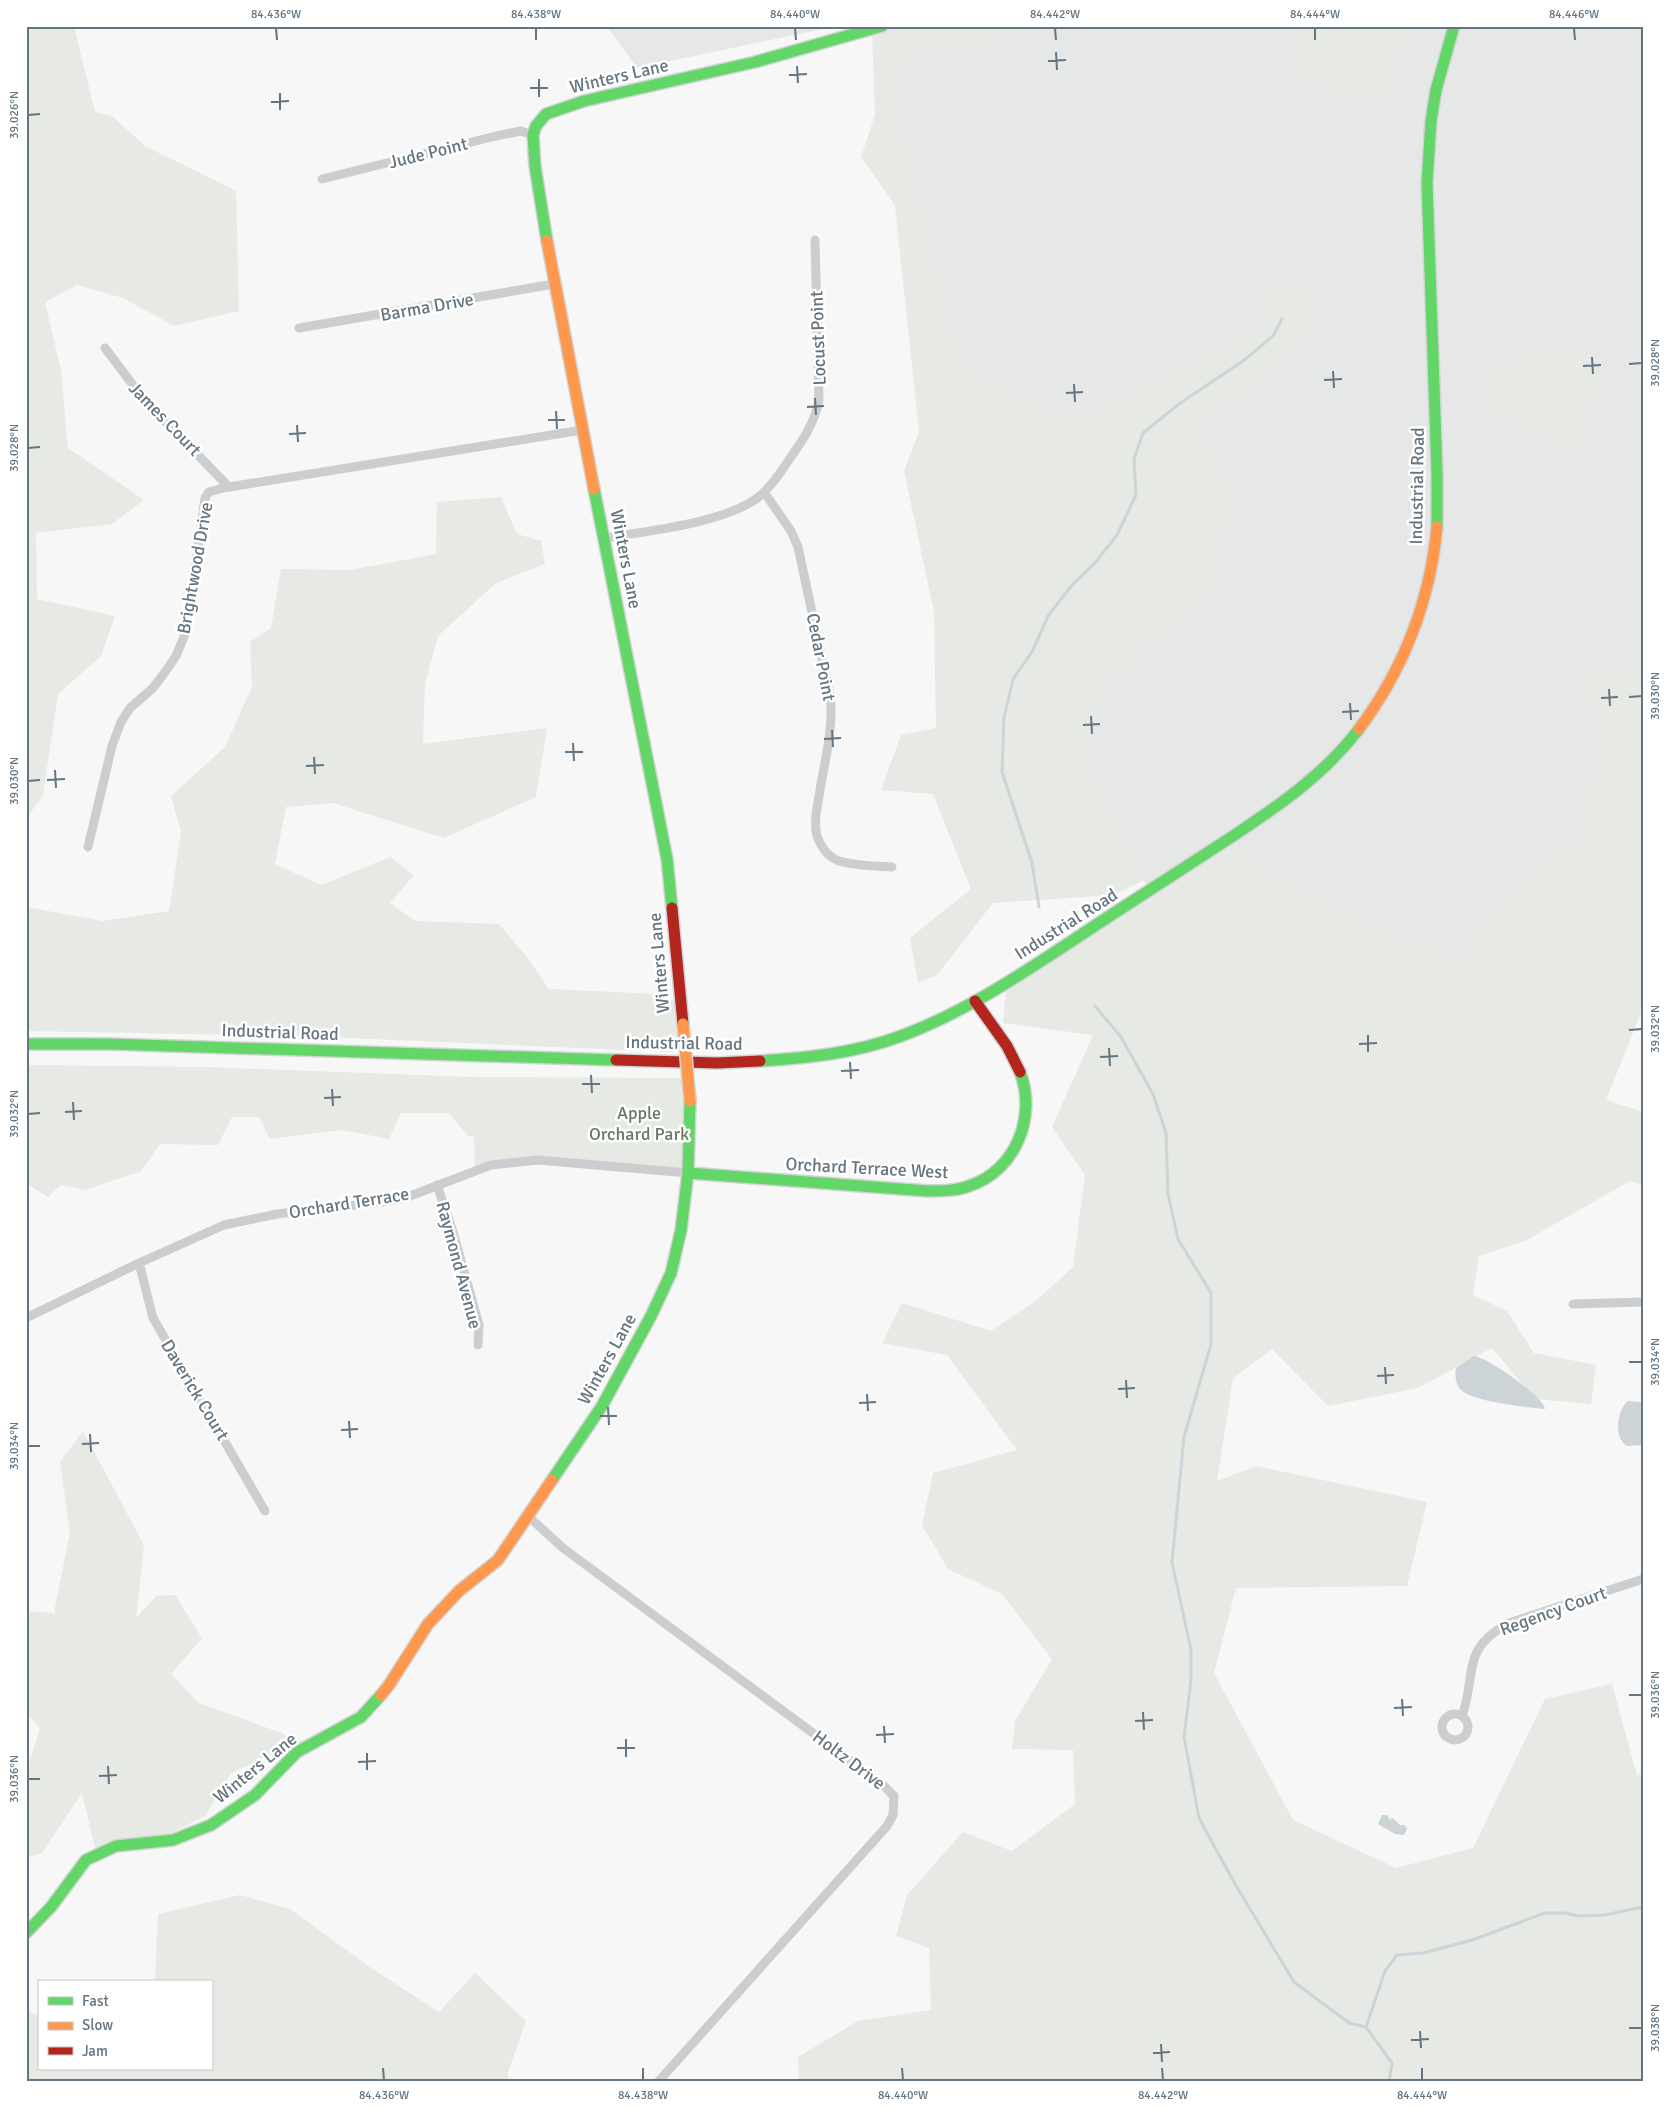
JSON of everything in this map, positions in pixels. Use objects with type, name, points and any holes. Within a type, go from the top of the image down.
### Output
[{"type":"street","name":"Winters Lane","points":[[26,1933],[51,1907],[86,1860],[116,1846],[173,1840],[211,1826],[255,1795],[297,1752],[361,1717],[389,1685],[428,1624],[459,1591],[498,1560],[602,1406],[663,1292],[676,1256],[688,1173],[690,1101],[667,860],[554,284],[535,166],[533,135],[536,126],[546,114],[584,101],[667,84],[755,62],[882,26]]},
{"type":"street","name":"Industrial Road","points":[[26,1044],[109,1044],[701,1062],[777,1061],[817,1058],[878,1044],[925,1026],[975,1001],[1233,837],[1294,793],[1330,763],[1347,743],[1382,696],[1394,675],[1422,604],[1433,559],[1436,537],[1438,486],[1427,208],[1427,150],[1437,78],[1454,26]]},
{"type":"street","name":"Jude Point","points":[[322,179],[496,136],[521,131],[533,135]]},
{"type":"street","name":"Locust Point","points":[[605,538],[731,513],[757,498],[770,486],[799,445],[811,427],[817,412],[820,376],[815,240]]},
{"type":"street","name":"Barma Drive","points":[[298,328],[554,284]]},
{"type":"street","name":"James Court","points":[[105,348],[145,401],[230,487]]},
{"type":"street","name":"Brightwood Drive","points":[[88,847],[112,746],[121,722],[130,708],[153,688],[176,656],[184,639],[190,614],[205,498],[209,492],[582,430]]},
{"type":"street","name":"Cedar Point","points":[[764,492],[792,531],[798,547],[832,708],[816,813],[817,836],[825,851],[839,861],[892,867]]},
{"type":"street","name":"Orchard Terrace West","points":[[688,1173],[927,1191],[952,1191],[978,1184],[1001,1167],[1013,1151],[1021,1136],[1026,1114],[1026,1099],[1021,1075],[1011,1053],[975,1001]]},
{"type":"street","name":"Orchard Terrace","points":[[26,1318],[138,1263],[224,1225],[276,1214],[389,1201],[410,1196],[491,1166],[521,1161],[573,1163],[688,1173]]},
{"type":"street","name":"Raymond Avenue","points":[[438,1185],[478,1325],[478,1346]]},
{"type":"street","name":"Daverick Court","points":[[138,1263],[153,1318],[265,1511]]},
{"type":"street","points":[[1573,1304],[1643,1302]]},
{"type":"street","name":"Holtz Drive","points":[[528,1516],[563,1548],[868,1774],[894,1796],[894,1815],[887,1826],[658,2082]]},
{"type":"street","name":"Regency Court","points":[[1462,1716],[1468,1700],[1469,1681],[1477,1651],[1493,1632],[1509,1623],[1643,1579]]},
{"type":"shaded area","points":[[607,26],[832,26],[832,27],[637,68]]},
{"type":"shaded area","points":[[882,26],[1295,26],[1286,78],[1387,102],[1408,26],[1643,26],[1643,655],[1634,675],[1591,660],[1603,724],[1577,840],[1517,887],[1459,956],[1381,933],[1352,912],[1245,861],[1149,891],[1080,753],[1113,673],[1128,678],[1141,649],[1209,602],[1218,547],[1238,509],[1199,423],[1269,373],[1272,286],[1262,323],[1072,423],[960,366],[899,117]]},
{"type":"shaded area","points":[[1474,1356],[1481,1358],[1514,1378],[1542,1403],[1545,1409],[1488,1401],[1461,1390],[1457,1382],[1456,1368]]},
{"type":"shaded area","points":[[1628,1401],[1643,1402],[1643,1445],[1627,1446],[1620,1437],[1618,1431],[1619,1417],[1624,1405]]},
{"type":"shaded area","points":[[1382,1815],[1387,1815],[1390,1820],[1393,1818],[1400,1825],[1405,1825],[1407,1829],[1404,1835],[1395,1834],[1378,1824]]},
{"type":"green space","points":[[26,26],[74,26],[95,112],[112,116],[145,146],[236,191],[239,311],[174,326],[123,298],[77,285],[45,302],[61,371],[68,448],[144,500],[112,524],[36,533],[37,599],[115,616],[101,656],[58,694],[43,795],[26,819]]},
{"type":"green space","points":[[963,26],[1011,26],[1014,36],[913,57],[896,76],[899,117],[960,366],[1072,423],[1262,323],[1272,286],[1288,281],[1305,283],[1305,339],[1269,373],[1199,423],[1238,509],[1218,547],[1209,602],[1141,649],[1128,678],[1113,673],[1080,753],[1144,880],[1114,895],[993,903],[937,975],[918,983],[910,938],[971,889],[933,794],[881,790],[901,735],[936,728],[934,612],[904,471],[919,432],[895,205],[861,157],[875,115],[872,29],[936,30]]},
{"type":"green space","points":[[1295,26],[1408,26],[1387,102],[1285,78]]},
{"type":"green space","points":[[1565,350],[1600,369],[1585,452],[1489,413],[1492,365]]},
{"type":"green space","points":[[501,497],[517,534],[541,541],[545,564],[496,583],[438,636],[425,684],[423,744],[547,728],[536,797],[444,838],[333,803],[286,807],[275,864],[321,885],[390,857],[414,875],[390,903],[415,921],[499,924],[530,961],[549,989],[657,994],[681,1004],[683,1024],[671,1052],[303,1036],[26,1031],[26,907],[103,921],[169,911],[181,832],[171,796],[225,747],[252,687],[250,642],[271,628],[281,569],[350,570],[436,554],[437,502]]},
{"type":"green space","points":[[1643,655],[1643,1008],[1606,1100],[1643,1112],[1643,1185],[1630,1181],[1527,1240],[1479,1256],[1473,1295],[1507,1311],[1534,1353],[1596,1365],[1591,1404],[1535,1399],[1492,1348],[1418,1388],[1328,1406],[1272,1349],[1233,1378],[1217,1481],[1256,1466],[1427,1502],[1407,1586],[1236,1588],[1214,1673],[1293,1820],[1396,1868],[1473,1848],[1545,1699],[1612,1684],[1637,1776],[1643,1773],[1643,2082],[799,2082],[798,2057],[858,2021],[931,2010],[929,1948],[896,1936],[907,1895],[963,1832],[1012,1851],[1075,1804],[1073,1750],[1012,1749],[1015,1721],[1052,1659],[1002,1594],[948,1569],[922,1525],[933,1473],[1017,1450],[947,1355],[882,1343],[902,1303],[991,1331],[1037,1300],[1073,1267],[1085,1175],[1052,1127],[1093,1035],[1003,1023],[1007,981],[1233,837],[1245,861],[1352,912],[1381,933],[1459,956],[1517,887],[1577,840],[1603,724],[1574,676],[1591,660],[1634,675]]},
{"type":"green space","name":"Apple Orchard Park","points":[[26,1065],[206,1067],[471,1077],[685,1078],[688,1173],[538,1160],[475,1170],[474,1136],[468,1136],[449,1113],[401,1113],[389,1139],[342,1130],[270,1139],[259,1117],[232,1117],[218,1145],[160,1144],[141,1171],[85,1190],[61,1185],[48,1197],[26,1183]]},
{"type":"green space","points":[[83,1431],[144,1545],[136,1618],[156,1596],[175,1595],[202,1638],[171,1674],[199,1703],[303,1741],[231,1773],[205,1816],[171,1833],[95,1848],[82,1793],[42,1853],[26,1858],[26,1772],[40,1729],[26,1712],[26,1611],[54,1613],[70,1532],[60,1462]]},
{"type":"green space","points":[[240,1895],[290,1909],[374,1970],[439,2012],[475,1973],[526,2021],[508,2072],[508,2082],[26,2082],[26,2001],[30,2013],[38,2015],[38,2070],[212,2070],[212,1980],[155,1980],[158,1914]]},
{"type":"waterway","points":[[1039,907],[1032,863],[1002,772],[1004,718],[1013,679],[1032,652],[1048,616],[1072,585],[1094,564],[1117,535],[1136,495],[1134,459],[1143,433],[1179,404],[1243,361],[1273,336],[1282,319]]},
{"type":"waterway","points":[[1095,1006],[1121,1037],[1153,1094],[1166,1133],[1168,1194],[1178,1239],[1211,1293],[1211,1344],[1184,1437],[1172,1562],[1191,1650],[1191,1680],[1184,1737],[1199,1818],[1235,1884],[1294,1982],[1349,2023],[1366,2027],[1392,2063],[1389,2082]]},
{"type":"waterway","points":[[1366,2027],[1385,1971],[1397,1955],[1423,1953],[1472,1940],[1545,1913],[1564,1913],[1579,1916],[1605,1915],[1643,1907]]},
{"type":"traffic: fast","points":[[547,241],[535,166],[533,135],[536,126],[546,114],[584,101],[755,62],[882,26]]},
{"type":"traffic: fast","points":[[1437,527],[1437,473],[1427,183],[1431,121],[1436,90],[1454,26]]},
{"type":"traffic: fast","points":[[594,489],[667,859],[672,908]]},
{"type":"traffic: fast","points":[[760,1061],[832,1054],[867,1047],[930,1024],[986,995],[1040,962],[1265,814],[1315,776],[1359,729]]},
{"type":"traffic: fast","points":[[26,1044],[109,1044],[616,1060]]},
{"type":"traffic: fast","points":[[688,1173],[927,1191],[964,1188],[985,1179],[999,1168],[1010,1155],[1018,1140],[1024,1123],[1026,1106],[1025,1089],[1020,1072]]},
{"type":"traffic: fast","points":[[552,1480],[602,1406],[651,1316],[671,1273],[681,1230],[688,1173],[690,1101]]},
{"type":"traffic: fast","points":[[26,1933],[51,1907],[86,1860],[116,1846],[173,1840],[211,1825],[255,1795],[297,1752],[361,1717],[381,1695]]},
{"type":"traffic: slow","points":[[547,241],[594,489]]},
{"type":"traffic: slow","points":[[1359,729],[1389,683],[1412,634],[1428,581],[1437,527]]},
{"type":"traffic: slow","points":[[683,1024],[690,1101]]},
{"type":"traffic: slow","points":[[381,1695],[428,1624],[459,1591],[498,1560],[552,1480]]},
{"type":"traffic: jam","points":[[672,908],[683,1024]]},
{"type":"traffic: jam","points":[[975,1001],[1007,1046],[1020,1072]]},
{"type":"traffic: jam","points":[[616,1060],[717,1063],[760,1061]]}]
